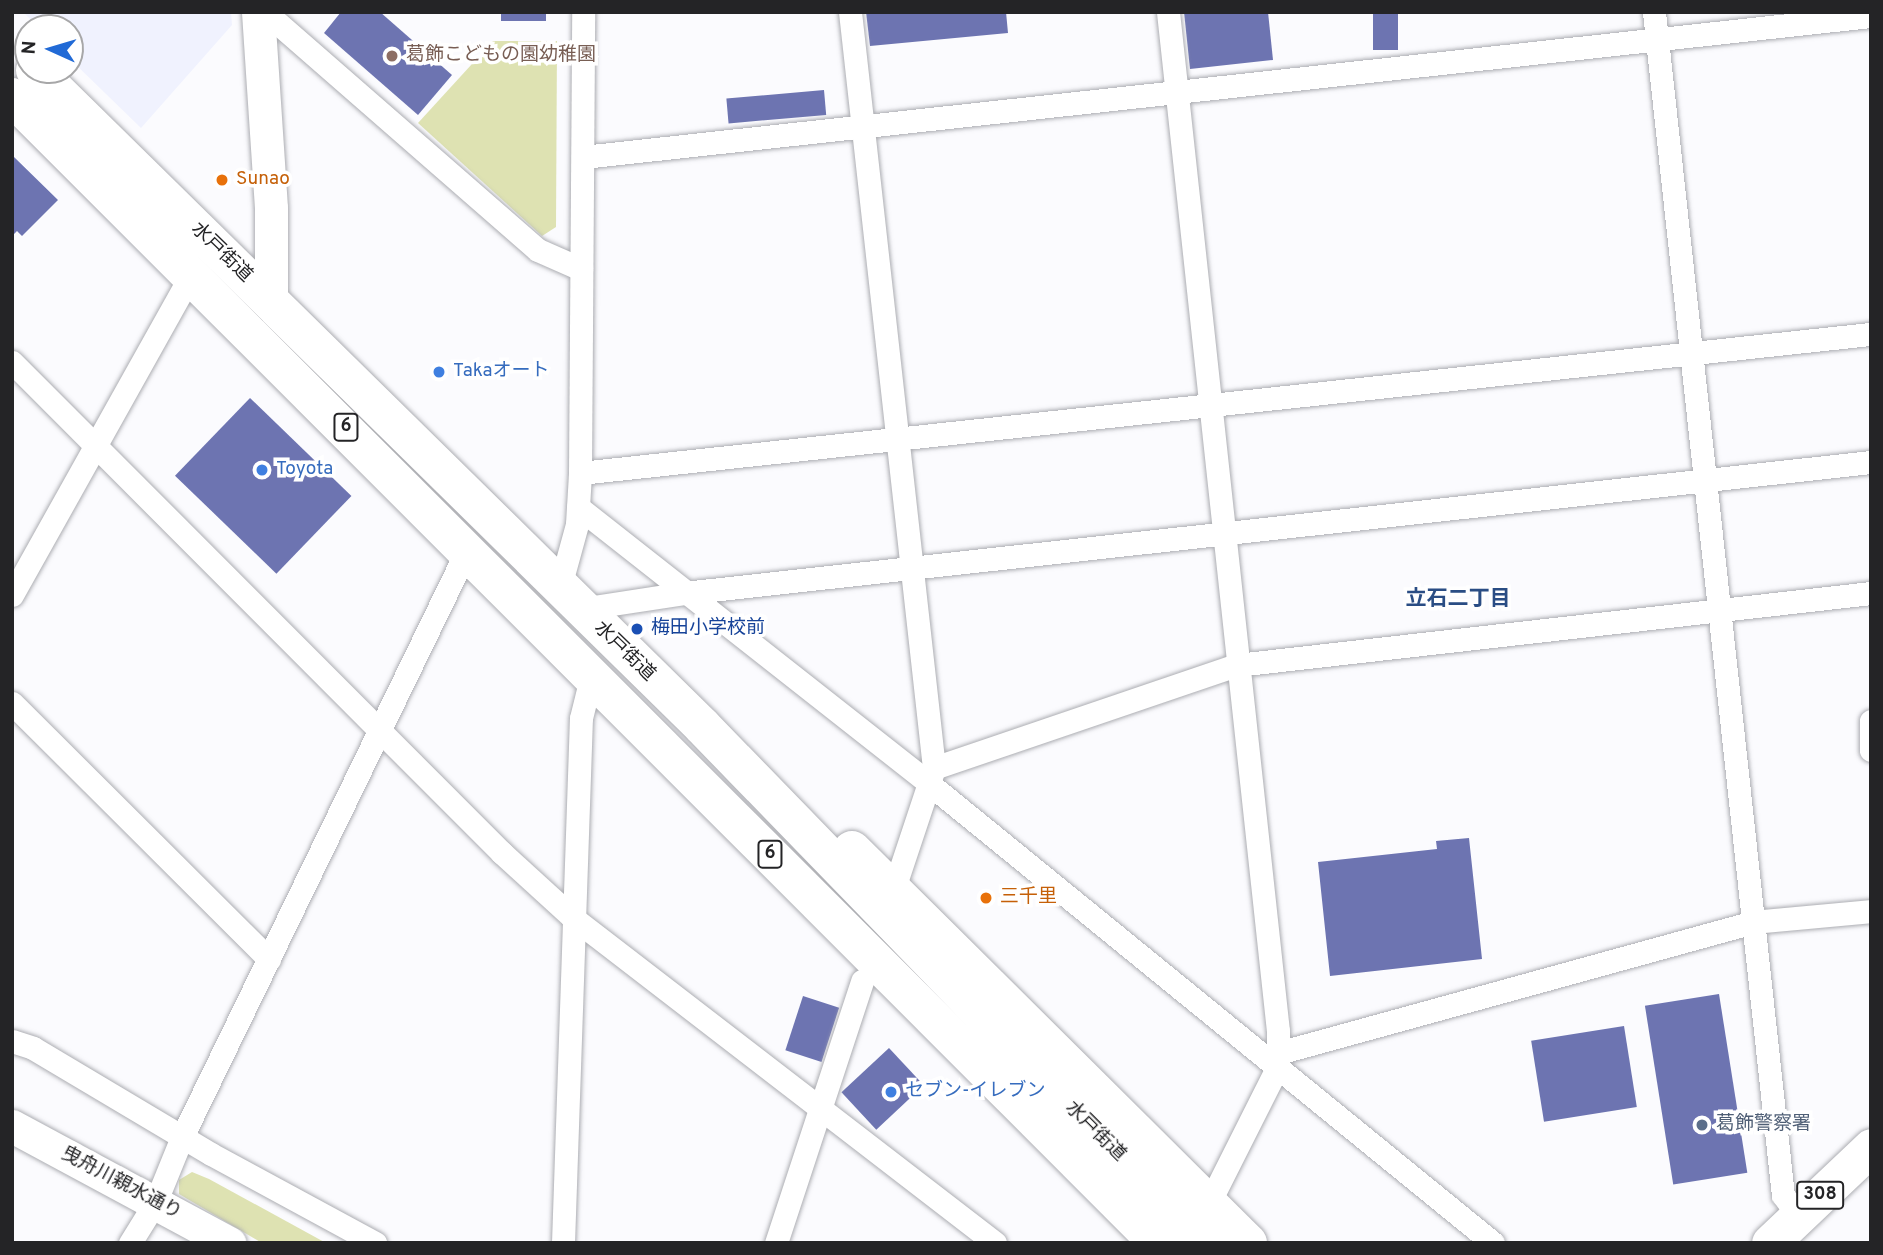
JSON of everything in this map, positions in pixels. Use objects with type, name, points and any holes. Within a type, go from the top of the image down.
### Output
[{"type":"highway","name":"水戸街道","points":[[47,84],[273,353],[676,760],[746,855],[876,933],[1204,1243]]},
{"type":"highway","name":"水戸街道","points":[[17,111],[216,284]]},
{"type":"highway","points":[[216,284],[271,302],[273,353]]},
{"type":"highway","name":"水戸街道","points":[[271,302],[569,599],[702,726],[799,801],[876,933],[1158,1243]]},
{"type":"highway","points":[[876,933],[1209,1203],[1248,1243]]},
{"type":"highway","points":[[876,933],[1123,1243]]},
{"type":"main road","name":"308","points":[[1770,1243],[1871,1147]]},
{"type":"street","points":[[258,12],[271,208],[271,302]]},
{"type":"street","points":[[265,12],[538,250],[581,269]]},
{"type":"street","points":[[583,12],[580,473],[569,599],[684,593],[1871,462]]},
{"type":"street","points":[[776,1243],[930,775],[912,569],[850,12]]},
{"type":"street","points":[[1168,12],[1278,1059],[1209,1203]]},
{"type":"street","points":[[1654,12],[1717,610],[1783,1195],[1798,1216]]},
{"type":"street","points":[[583,157],[862,124],[1871,16]]},
{"type":"street","points":[[12,595],[97,447],[216,284]]},
{"type":"street","points":[[580,473],[1871,334]]},
{"type":"street","points":[[12,362],[381,733],[572,917],[995,1243]]},
{"type":"street","points":[[578,507],[684,593],[930,775],[1278,1059],[1493,1243]]},
{"type":"street","points":[[131,1243],[156,1201],[182,1137],[381,733],[468,548]]},
{"type":"street","points":[[930,775],[1237,665],[1871,593]]},
{"type":"street","points":[[563,1243],[572,917],[582,704],[592,674]]},
{"type":"street","points":[[12,703],[269,959]]},
{"type":"street","points":[[1871,720],[1871,750]]},
{"type":"street","points":[[1278,1059],[1753,922],[1871,911]]},
{"type":"street","points":[[12,1041],[33,1048],[182,1137],[375,1243]]},
{"type":"street","name":"曳舟川親水通り","points":[[12,1126],[156,1201],[229,1243]]},
{"type":"shaded area","points":[[23,12],[231,12],[232,25],[141,128],[84,73],[84,14]]},
{"type":"green space","points":[[493,41],[557,41],[556,227],[542,236],[418,123]]},
{"type":"green space","points":[[192,1172],[326,1243],[262,1243],[179,1194],[179,1180]]},
{"type":"building","points":[[341,12],[380,12],[452,75],[418,115],[324,33]]},
{"type":"building","points":[[501,12],[546,12],[546,21],[501,21]]},
{"type":"building","points":[[866,12],[1006,12],[1008,33],[870,46]]},
{"type":"building","points":[[1184,12],[1268,12],[1273,60],[1190,69]]},
{"type":"building","points":[[1373,12],[1398,12],[1398,50],[1373,50]]},
{"type":"building","points":[[824,90],[826,115],[729,123],[726,99]]},
{"type":"building","points":[[14,157],[58,200],[22,236],[17,231],[12,236]]},
{"type":"building","points":[[250,398],[351,496],[276,574],[175,476]]},
{"type":"building","points":[[1469,838],[1482,959],[1330,976],[1318,862],[1437,849],[1436,841]]},
{"type":"building","points":[[1719,994],[1747,1173],[1673,1185],[1645,1006]]},
{"type":"building","points":[[803,996],[839,1008],[822,1062],[785,1050]]},
{"type":"building","points":[[1624,1026],[1637,1107],[1544,1122],[1531,1041]]},
{"type":"building","points":[[889,1048],[924,1085],[876,1130],[841,1092]]},
{"type":"place","name":"葛飾こどもの園幼稚園","points":[[392,56]]},
{"type":"place","name":"Sunao","points":[[222,180]]},
{"type":"place","name":"Takaオート","points":[[439,372]]},
{"type":"place","name":"Toyota","points":[[262,470]]},
{"type":"place","name":"梅田小学校前","points":[[637,629]]},
{"type":"place","name":"三千里","points":[[986,898]]},
{"type":"place","name":"セブン-イレブン","points":[[891,1092]]},
{"type":"place","name":"葛飾警察署","points":[[1702,1125]]},
{"type":"district","name":"立石二丁目","points":[[1458,600]]}]
